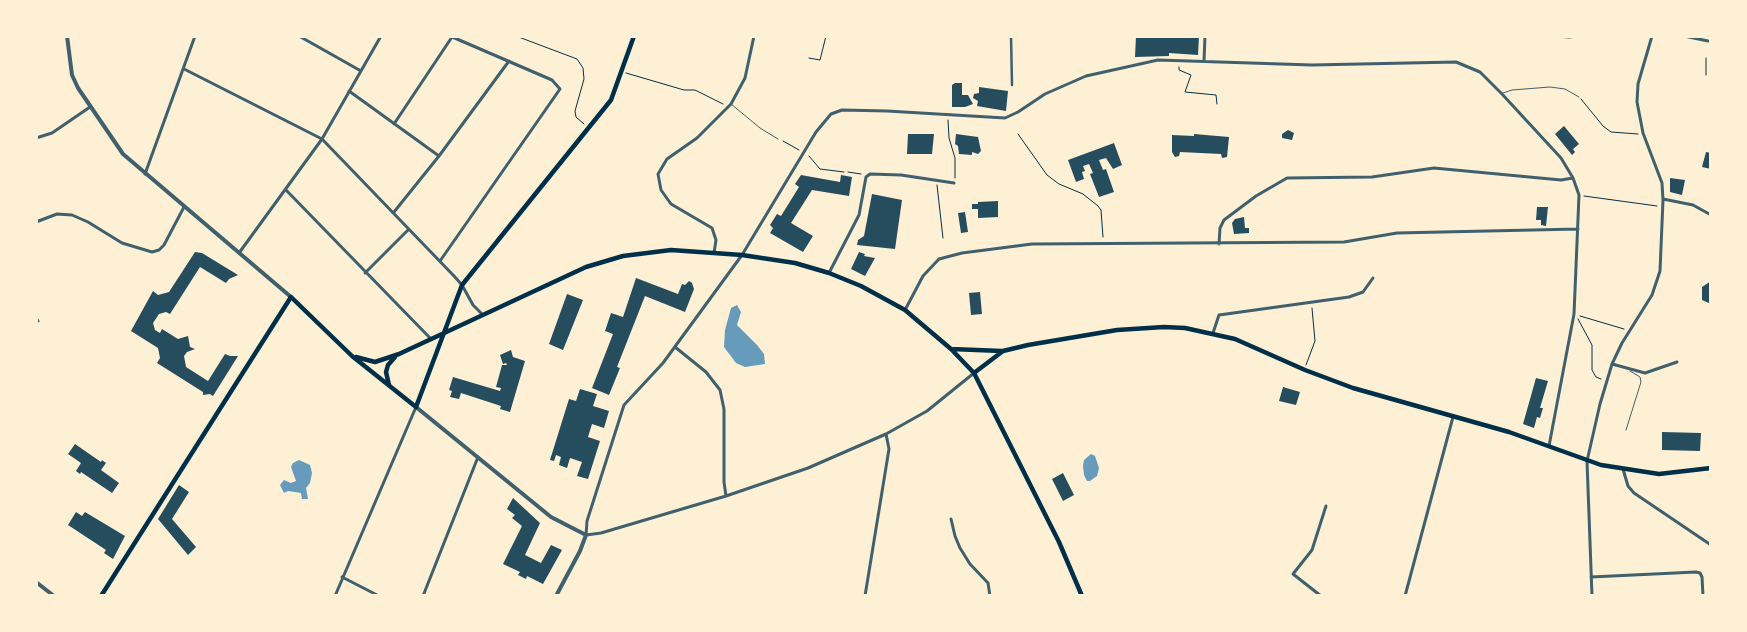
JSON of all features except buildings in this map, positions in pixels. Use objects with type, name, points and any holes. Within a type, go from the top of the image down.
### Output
[{"type":"main road","points":[[101,596],[291,297],[352,356],[416,407],[462,285],[612,100],[634,36]]},
{"type":"main road","points":[[352,356],[375,362],[398,354],[604,260],[663,251],[714,253],[795,263],[829,273],[861,286],[905,310],[951,349],[974,373],[1059,542],[1082,596]]},
{"type":"main road","points":[[951,349],[1003,351],[1028,345],[1145,327],[1185,328],[1213,333],[1258,348],[1305,370],[1353,388],[1509,432],[1587,461],[1659,474],[1711,468]]},
{"type":"main road","points":[[974,373],[1003,351]]},
{"type":"main road","points":[[389,386],[386,378],[388,365],[398,354]]},
{"type":"street","points":[[67,36],[72,75],[90,107],[123,154],[145,175],[291,297]]},
{"type":"street","points":[[145,175],[195,36]]},
{"type":"street","points":[[299,36],[361,71]]},
{"type":"street","points":[[238,254],[322,139],[381,36]]},
{"type":"street","points":[[714,253],[716,240],[712,228],[671,204],[661,190],[658,174],[667,159],[697,138],[729,106],[744,78],[754,36]]},
{"type":"street","points":[[1011,36],[1012,85]]},
{"type":"street","points":[[1204,61],[1205,36]]},
{"type":"street","points":[[1592,596],[1587,461],[1612,364],[1629,330],[1647,304],[1657,283],[1660,271],[1663,199],[1657,165],[1642,133],[1639,121],[1638,84],[1652,36]]},
{"type":"street","points":[[1684,36],[1709,41]]},
{"type":"street","points":[[394,124],[451,37],[558,84],[560,89],[440,261]]},
{"type":"street","points":[[394,212],[439,156],[509,61]]},
{"type":"street","points":[[556,596],[580,552],[586,535],[587,521],[624,404],[649,379],[675,348],[742,255],[822,122],[831,114],[842,110],[1005,118],[1018,112],[1045,94],[1086,76],[1143,62],[1204,61],[1312,65],[1456,62],[1480,72],[1561,158],[1573,178],[1578,195],[1574,314],[1549,446]]},
{"type":"street","points":[[184,68],[322,139],[440,261],[462,285],[473,305],[484,315]]},
{"type":"street","points":[[349,91],[439,156]]},
{"type":"street","points":[[36,138],[52,133],[90,107]]},
{"type":"street","points":[[1219,244],[1220,228],[1224,220],[1256,196],[1287,178],[1372,177],[1434,168],[1562,180],[1573,178]]},
{"type":"street","points":[[829,273],[859,215],[866,177],[870,174],[901,175],[937,182],[954,183]]},
{"type":"street","points":[[286,190],[431,339]]},
{"type":"street","points":[[1663,199],[1694,205],[1711,214]]},
{"type":"street","points":[[36,222],[57,214],[72,215],[122,243],[152,252],[164,245],[184,207]]},
{"type":"street","points":[[365,273],[409,229]]},
{"type":"street","points":[[905,310],[931,265],[946,257],[1032,244],[1344,242],[1397,233],[1578,229]]},
{"type":"street","points":[[1213,333],[1216,320],[1223,314],[1357,295],[1366,289],[1372,278]]},
{"type":"street","points":[[675,348],[706,372],[720,390],[724,409],[726,496]]},
{"type":"street","points":[[1612,364],[1630,371],[1646,373],[1677,362]]},
{"type":"street","points":[[335,596],[416,407],[551,517],[586,535],[601,533],[726,496],[808,468],[886,434],[927,412],[974,373]]},
{"type":"street","points":[[1405,596],[1453,417]]},
{"type":"street","points":[[865,596],[889,449],[886,434]]},
{"type":"street","points":[[423,596],[478,457]]},
{"type":"street","points":[[1623,469],[1628,486],[1634,493],[1711,545]]},
{"type":"street","points":[[1321,596],[1314,594],[1293,574],[1312,550],[1326,506]]},
{"type":"street","points":[[952,519],[960,548],[970,564],[988,583],[990,596]]},
{"type":"street","points":[[1591,577],[1700,573],[1703,596]]},
{"type":"street","points":[[342,577],[379,596]]},
{"type":"street","points":[[36,582],[54,596]]},
{"type":"lane","points":[[1542,36],[1579,38],[1588,36]]},
{"type":"lane","points":[[1502,94],[1512,90],[1550,87],[1565,89],[1579,97]]},
{"type":"lane","points":[[729,106],[778,138]]},
{"type":"lane","points":[[1626,430],[1640,382],[1640,378],[1630,371]]},
{"type":"path","points":[[516,36],[577,59],[582,68],[584,79],[575,111],[576,117],[588,128]]},
{"type":"path","points":[[810,58],[820,60],[826,36]]},
{"type":"path","points":[[1706,58],[1706,75]]},
{"type":"path","points":[[1179,61],[1180,70],[1191,75],[1185,92],[1216,95],[1217,104]]},
{"type":"path","points":[[622,71],[646,80],[684,90],[695,90],[729,106]]},
{"type":"path","points":[[1579,97],[1603,126],[1611,132],[1642,133]]},
{"type":"path","points":[[949,114],[948,128],[955,158],[954,183]]},
{"type":"path","points":[[1018,134],[1047,175],[1058,184],[1083,194],[1098,206],[1101,210],[1103,243]]},
{"type":"path","points":[[778,138],[798,150]]},
{"type":"path","points":[[804,153],[812,158],[820,169],[844,172]]},
{"type":"path","points":[[848,172],[866,177]]},
{"type":"path","points":[[937,182],[943,238]]},
{"type":"path","points":[[1587,197],[1663,207]]},
{"type":"path","points":[[1305,370],[1315,341],[1312,302]]},
{"type":"path","points":[[1574,314],[1629,330]]},
{"type":"path","points":[[1580,321],[1592,345],[1592,370],[1596,378],[1607,380]]},
{"type":"water","points":[[737,305],[741,312],[737,325],[764,354],[765,364],[745,367],[736,363],[724,347],[725,330],[731,308]]},
{"type":"water","points":[[1091,454],[1095,456],[1099,468],[1097,476],[1087,481],[1083,466],[1084,460]]},
{"type":"water","points":[[299,460],[310,465],[312,473],[310,483],[306,488],[308,499],[302,499],[301,493],[288,491],[284,493],[280,485],[284,480],[291,483],[296,481],[291,467],[293,463]]}]
